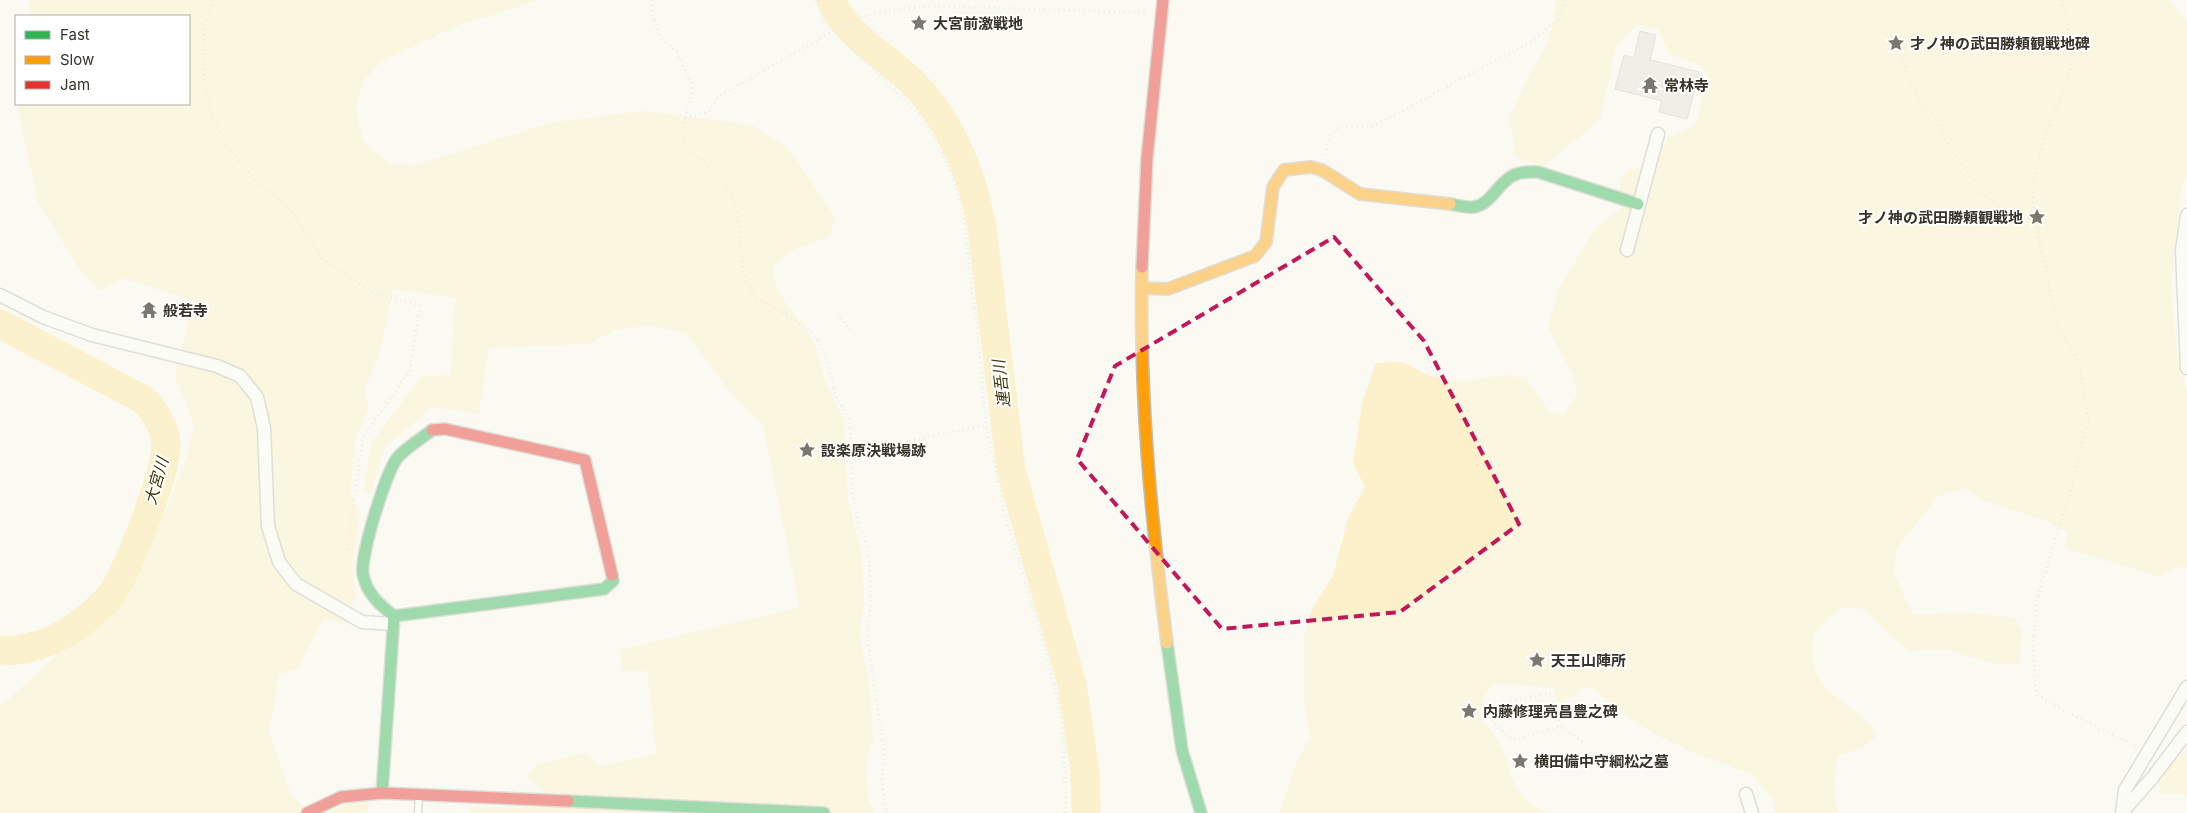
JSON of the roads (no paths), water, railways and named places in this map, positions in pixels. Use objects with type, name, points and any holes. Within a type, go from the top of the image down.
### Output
[{"type":"street","points":[[1164,0],[1145,181],[1142,391],[1153,542],[1182,747],[1192,793],[1201,813]]},
{"type":"street","points":[[1627,250],[1658,134]]},
{"type":"street","points":[[1142,288],[1168,290],[1255,256],[1263,250],[1268,239],[1272,190],[1284,170],[1311,168],[1322,170],[1360,194],[1473,207],[1483,205],[1510,176],[1522,172],[1538,172],[1638,204]]},
{"type":"street","points":[[2187,215],[2182,250],[2187,368]]},
{"type":"street","points":[[0,296],[43,318],[92,335],[217,366],[240,376],[257,397],[264,428],[268,526],[279,562],[296,584],[362,622],[393,620],[604,589],[613,581],[585,460],[445,429],[432,430],[398,457],[386,481],[363,559],[363,575],[375,601],[393,620],[382,793]]},
{"type":"street","points":[[2123,811],[2125,790],[2187,687]]},
{"type":"street","points":[[2123,811],[2153,777],[2187,732]]},
{"type":"street","points":[[307,813],[341,797],[382,793],[824,813]]},
{"type":"street","points":[[1746,794],[1752,813]]},
{"type":"lane","points":[[418,813],[419,795]]},
{"type":"waterway","name":"連吾川","points":[[831,0],[838,13],[856,35],[910,80],[937,112],[958,148],[972,187],[982,228],[1011,470],[1072,684],[1085,772],[1086,813]]},
{"type":"waterway","name":"大宮川","points":[[0,324],[144,400],[160,422],[166,440],[164,461],[152,503],[124,572],[107,600],[83,621],[58,637],[31,647],[0,651]]},
{"type":"place","name":"大宮前激戦地","points":[[919,23]]},
{"type":"place","name":"才ノ神の武田勝頼観戦地碑","points":[[1896,43]]},
{"type":"place","name":"常林寺","points":[[1650,85]]},
{"type":"place","name":"才ノ神の武田勝頼観戦地","points":[[2037,217]]},
{"type":"place","name":"般若寺","points":[[149,310]]},
{"type":"place","name":"設楽原決戦場跡","points":[[807,450]]},
{"type":"place","name":"天王山陣所","points":[[1537,660]]},
{"type":"place","name":"内藤修理亮昌豊之碑","points":[[1469,711]]},
{"type":"place","name":"横田備中守綱松之墓","points":[[1520,761]]}]
